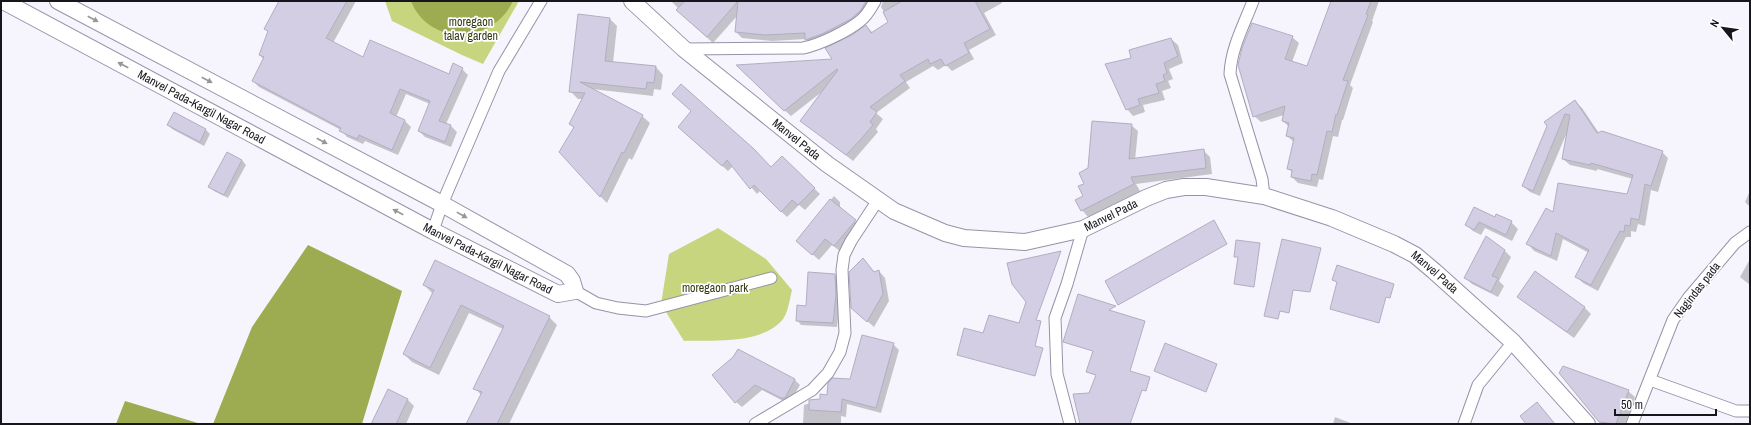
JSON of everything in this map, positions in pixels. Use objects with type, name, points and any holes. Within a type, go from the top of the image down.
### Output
[{"type":"street","name":"Manvel Pada-Kargil Nagar Road","points":[[3,1],[433,231],[558,294],[575,291],[567,274],[442,204],[58,1]]},
{"type":"street","points":[[433,231],[442,204],[499,72],[541,1]]},
{"type":"street","name":"Manvel Pada","points":[[632,1],[684,49],[827,164],[894,211],[945,233],[964,238],[1025,242],[1083,229],[1146,198],[1166,190],[1184,187],[1206,187],[1264,196],[1332,218],[1394,244],[1415,255],[1513,342],[1587,424]]},
{"type":"street","points":[[684,49],[804,48],[816,45],[861,21],[870,11],[875,1]]},
{"type":"street","points":[[1253,1],[1233,51],[1230,74],[1262,179],[1264,196]]},
{"type":"street","points":[[755,424],[812,390],[828,373],[840,352],[845,333],[842,270],[844,255],[851,241],[878,200]]},
{"type":"street","points":[[1070,424],[1057,374],[1055,318],[1083,229]]},
{"type":"street","name":"Nagindas pada","points":[[1632,424],[1673,320],[1689,297],[1734,243],[1750,232]]},
{"type":"street","points":[[575,291],[596,303],[618,308],[646,311],[771,278]]},
{"type":"street","points":[[1464,424],[1478,385],[1513,342]]},
{"type":"street","points":[[1650,380],[1736,411],[1750,410]]},
{"type":"green space","name":"moregaon talav garden","points":[[385,1],[519,1],[483,64],[392,21]]},
{"type":"green space","name":"moregaon park","points":[[718,228],[766,259],[792,290],[788,309],[783,319],[774,327],[763,333],[750,337],[723,340],[684,341],[661,304],[669,254]]},
{"type":"shaded area","points":[[411,1],[513,1],[504,15],[491,26],[477,32],[461,34],[446,33],[432,26],[420,16]]},
{"type":"shaded area","points":[[308,245],[402,291],[362,424],[213,424],[252,327]]},
{"type":"shaded area","points":[[125,401],[201,424],[116,424]]},
{"type":"building","points":[[279,1],[347,1],[326,38],[363,57],[370,40],[449,74],[453,63],[463,68],[439,121],[451,125],[445,142],[418,131],[430,101],[400,89],[390,113],[405,120],[392,150],[359,135],[357,139],[339,131],[341,128],[252,81],[264,57],[259,55],[268,31],[264,29]]},
{"type":"building","points":[[685,1],[738,1],[707,37],[676,10]]},
{"type":"building","points":[[738,1],[866,1],[861,10],[851,19],[822,34],[805,40],[805,33],[765,35],[735,32]]},
{"type":"building","points":[[902,1],[975,1],[990,29],[964,43],[969,53],[945,66],[941,59],[930,64],[928,59],[900,75],[905,81],[870,107],[877,112],[870,122],[873,125],[846,155],[800,121],[838,70],[837,69],[784,111],[736,65],[832,59],[825,48],[852,35],[866,25],[871,33],[888,22],[883,12]]},
{"type":"building","points":[[1331,1],[1371,1],[1366,14],[1368,15],[1343,80],[1348,81],[1337,115],[1336,114],[1332,132],[1327,131],[1317,175],[1312,174],[1311,181],[1291,177],[1292,170],[1287,169],[1294,138],[1286,136],[1289,123],[1282,121],[1285,106],[1253,117],[1238,65],[1242,48],[1252,23],[1293,36],[1285,59],[1307,66]]},
{"type":"building","points":[[578,14],[610,18],[605,61],[656,66],[654,83],[647,82],[646,89],[580,82],[643,115],[624,153],[622,152],[600,197],[559,152],[574,127],[569,124],[585,93],[569,92]]},
{"type":"building","points":[[1171,38],[1178,56],[1164,63],[1167,73],[1163,75],[1165,81],[1156,84],[1159,93],[1138,99],[1140,105],[1126,110],[1105,64],[1131,58],[1129,50]]},
{"type":"building","points":[[681,84],[754,149],[771,167],[782,156],[815,188],[798,205],[792,200],[781,212],[754,185],[750,189],[727,160],[722,166],[678,127],[691,111],[672,94]]},
{"type":"building","points":[[1575,100],[1597,133],[1602,131],[1663,151],[1651,186],[1645,184],[1639,220],[1631,218],[1630,226],[1625,225],[1624,232],[1620,231],[1591,285],[1575,277],[1589,250],[1556,233],[1551,256],[1526,244],[1546,208],[1553,212],[1558,183],[1627,194],[1633,175],[1591,163],[1590,165],[1562,159],[1570,115],[1565,114],[1533,191],[1522,186],[1547,126],[1544,122]]},
{"type":"building","points":[[174,112],[206,129],[200,142],[167,125]]},
{"type":"building","points":[[1092,121],[1132,124],[1129,159],[1204,149],[1206,168],[1131,177],[1134,184],[1081,211],[1075,200],[1083,196],[1078,186],[1084,184],[1079,173],[1088,168]]},
{"type":"building","points":[[227,152],[242,160],[224,195],[208,187]]},
{"type":"building","points":[[830,199],[856,220],[834,246],[825,239],[812,255],[796,241]]},
{"type":"building","points":[[1474,207],[1495,217],[1496,214],[1512,221],[1506,235],[1479,222],[1474,230],[1465,225]]},
{"type":"building","points":[[1214,220],[1227,244],[1118,305],[1105,281]]},
{"type":"building","points":[[1486,236],[1505,250],[1492,276],[1498,278],[1491,292],[1464,278]]},
{"type":"building","points":[[1282,239],[1321,248],[1310,292],[1293,290],[1289,313],[1280,311],[1278,319],[1264,316]]},
{"type":"building","points":[[1236,240],[1260,243],[1254,287],[1234,284],[1238,257],[1234,257]]},
{"type":"building","points":[[1061,251],[1036,320],[1041,321],[1035,346],[1043,348],[1035,376],[957,355],[964,328],[983,333],[989,315],[1019,323],[1026,302],[1012,284],[1007,263]]},
{"type":"building","points":[[863,258],[874,272],[879,270],[883,294],[867,322],[851,308],[849,272]]},
{"type":"building","points":[[435,260],[550,316],[497,424],[466,424],[482,392],[473,389],[504,326],[461,305],[430,368],[403,354],[434,290],[423,285]]},
{"type":"building","points":[[1337,265],[1394,284],[1390,298],[1386,297],[1379,323],[1330,309],[1337,282],[1332,280]]},
{"type":"building","points":[[1535,271],[1585,307],[1567,332],[1517,297]]},
{"type":"building","points":[[808,272],[835,274],[836,295],[833,323],[796,321],[797,305],[806,306]]},
{"type":"building","points":[[1078,294],[1116,306],[1109,310],[1145,321],[1130,371],[1150,377],[1146,391],[1142,390],[1130,424],[1080,424],[1073,394],[1089,393],[1096,375],[1086,372],[1093,351],[1063,342]]},
{"type":"building","points":[[862,335],[894,343],[876,408],[842,399],[841,412],[809,410],[809,400],[820,399],[820,394],[827,395],[828,383],[832,378],[850,379]]},
{"type":"building","points":[[1165,343],[1217,364],[1206,392],[1154,371]]},
{"type":"building","points":[[738,349],[795,379],[785,398],[781,398],[755,385],[735,403],[712,375],[733,357]]},
{"type":"building","points":[[1563,366],[1629,390],[1616,424],[1599,422],[1559,373]]},
{"type":"building","points":[[388,389],[408,399],[396,424],[371,424]]},
{"type":"building","points":[[1537,402],[1555,424],[1526,424],[1520,416]]}]
